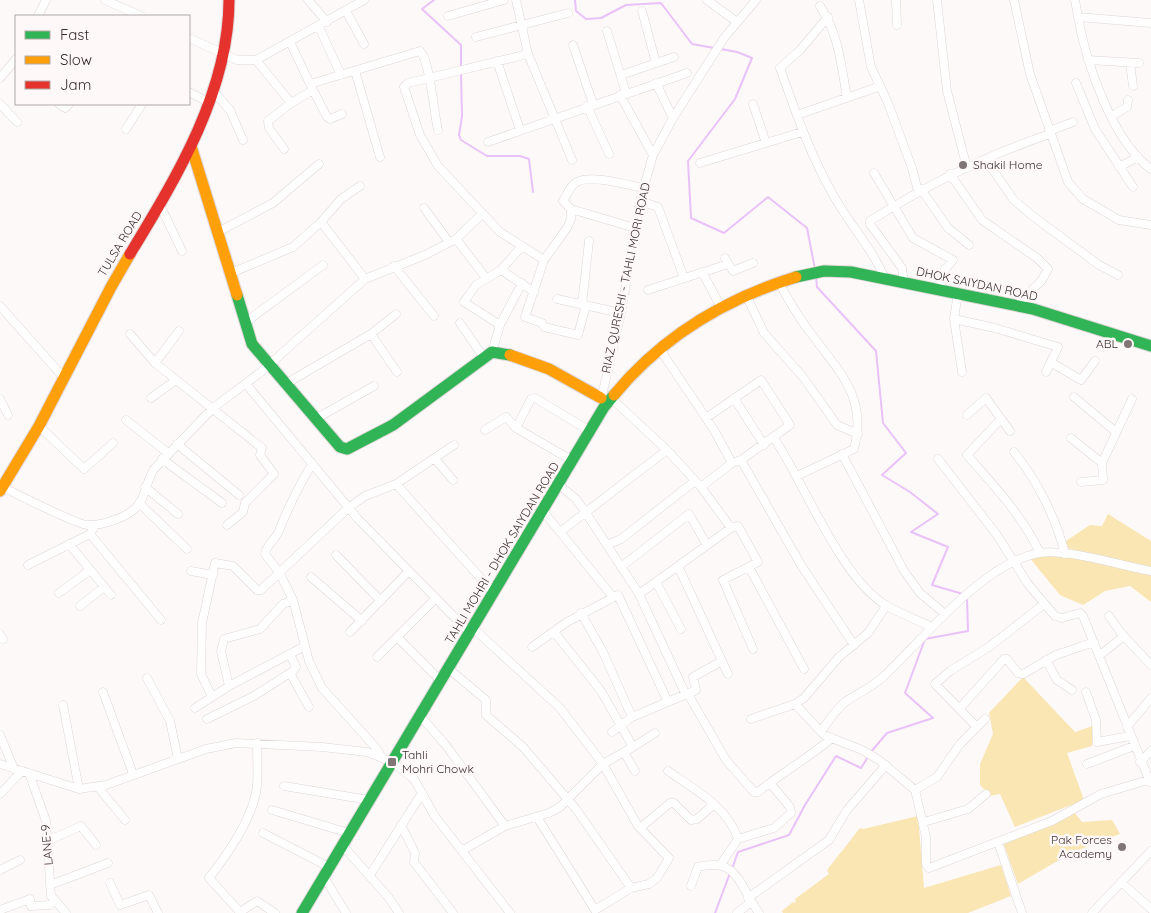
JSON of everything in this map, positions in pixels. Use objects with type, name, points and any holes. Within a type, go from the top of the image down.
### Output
[{"type":"street","points":[[38,15],[46,0]]},
{"type":"street","points":[[105,0],[124,4],[140,15]]},
{"type":"street","name":"TULSA ROAD","points":[[1,487],[39,426],[111,287],[160,204],[191,146],[224,54],[229,24],[229,0]]},
{"type":"street","points":[[308,0],[327,22]]},
{"type":"street","points":[[190,38],[237,60],[256,60],[319,27],[364,0]]},
{"type":"street","points":[[448,16],[504,0]]},
{"type":"street","points":[[516,0],[528,54],[572,160]]},
{"type":"street","points":[[707,0],[737,22]]},
{"type":"street","name":"RIAZ QURESHI - TAHLI MORI ROAD","points":[[605,401],[640,201],[653,155],[673,118],[724,38],[756,0]]},
{"type":"street","points":[[859,0],[871,67],[878,87],[888,103],[919,190],[948,228],[970,245]]},
{"type":"street","points":[[896,0],[897,24]]},
{"type":"street","points":[[937,0],[947,91],[967,168]]},
{"type":"street","points":[[1014,0],[1030,74],[1068,182],[1083,199],[1119,220],[1151,225]]},
{"type":"street","points":[[1075,0],[1088,60],[1112,116],[1138,157],[1151,169]]},
{"type":"street","points":[[820,6],[828,17],[836,39],[847,98]]},
{"type":"street","points":[[346,11],[364,44]]},
{"type":"street","points":[[642,11],[656,63]]},
{"type":"street","points":[[476,37],[568,13]]},
{"type":"street","points":[[828,17],[800,50],[780,68],[802,132],[830,191],[851,226],[877,259],[885,278]]},
{"type":"street","points":[[1078,17],[1151,23]]},
{"type":"street","points":[[319,27],[340,75]]},
{"type":"street","points":[[607,32],[621,75],[623,94],[653,155]]},
{"type":"street","points":[[290,42],[327,117],[330,119],[342,114]]},
{"type":"street","points":[[573,45],[590,105],[609,154]]},
{"type":"street","points":[[284,149],[268,124],[270,118],[312,87],[340,75],[420,51],[427,64],[438,130]]},
{"type":"street","points":[[528,54],[470,66],[457,72],[408,83],[404,87],[420,135],[438,166],[500,232],[544,260]]},
{"type":"street","points":[[621,75],[674,57]]},
{"type":"street","points":[[0,78],[15,60]]},
{"type":"street","points":[[256,60],[291,103]]},
{"type":"street","points":[[1088,60],[1139,63]]},
{"type":"street","points":[[497,61],[520,130]]},
{"type":"street","points":[[1130,62],[1133,86]]},
{"type":"street","points":[[355,71],[380,157]]},
{"type":"street","points":[[488,142],[590,105],[687,73]]},
{"type":"street","points":[[656,83],[673,118]]},
{"type":"street","points":[[1076,83],[1095,129],[1134,187]]},
{"type":"street","points":[[796,115],[878,87]]},
{"type":"street","points":[[190,92],[210,96],[230,110],[243,140]]},
{"type":"street","points":[[1112,116],[1127,107],[1128,100]]},
{"type":"street","points":[[0,104],[17,122]]},
{"type":"street","points":[[753,104],[766,143]]},
{"type":"street","points":[[126,129],[141,105]]},
{"type":"street","points":[[904,282],[902,268],[870,222],[919,190],[950,174],[1074,122]]},
{"type":"street","points":[[700,164],[802,132]]},
{"type":"street","points":[[191,146],[252,344],[340,447],[347,449],[393,425],[488,355],[500,325],[522,284]]},
{"type":"street","points":[[1119,167],[1138,157]]},
{"type":"street","points":[[986,160],[1013,199],[1030,214],[1099,265],[1118,276]]},
{"type":"street","points":[[218,232],[273,203],[319,164]]},
{"type":"street","points":[[874,173],[916,241],[954,260],[946,268],[940,289]]},
{"type":"street","points":[[950,174],[982,220],[1037,258],[1048,269],[1042,280],[1017,305]]},
{"type":"street","points":[[635,228],[571,209],[563,201],[572,186],[581,180],[610,181],[643,188]]},
{"type":"street","points":[[231,273],[293,247],[321,222],[341,199],[360,186]]},
{"type":"street","points":[[640,201],[656,205],[660,210],[684,278]]},
{"type":"street","points":[[160,204],[182,251]]},
{"type":"street","points":[[424,208],[486,278]]},
{"type":"street","points":[[571,209],[567,228],[544,260],[525,317],[542,324],[544,327],[578,335],[584,305],[589,241]]},
{"type":"street","points":[[1,487],[86,525],[123,516],[140,504],[148,478],[165,456],[213,408],[269,365],[365,279],[425,255],[452,240],[482,214]]},
{"type":"street","points":[[321,222],[365,279]]},
{"type":"street","points":[[500,325],[464,302],[476,285],[501,270],[522,246]]},
{"type":"street","points":[[648,290],[702,272],[727,261],[733,271],[753,263]]},
{"type":"street","points":[[246,322],[323,265]]},
{"type":"street","points":[[394,266],[434,316]]},
{"type":"street","points":[[501,270],[534,292]]},
{"type":"street","name":"DHOK SAIYDAN ROAD","points":[[794,278],[823,271],[851,272],[885,278],[1017,305],[1151,346]]},
{"type":"street","points":[[702,272],[722,309]]},
{"type":"street","name":"TAHLI MOHRI - DHOK SAIYDAN ROAD","points":[[302,913],[369,800],[387,760],[420,716],[449,669],[560,485],[605,401],[644,360],[659,348],[722,309],[794,278]]},
{"type":"street","points":[[779,283],[809,331],[848,382],[853,393],[858,419],[858,434],[854,448],[797,476]]},
{"type":"street","points":[[958,293],[954,319],[962,372]]},
{"type":"street","points":[[747,297],[764,333],[803,377],[837,425],[858,434]]},
{"type":"street","points":[[557,299],[620,313]]},
{"type":"street","points":[[0,306],[65,379]]},
{"type":"street","points":[[287,383],[371,334],[396,314]]},
{"type":"street","points":[[954,319],[1058,347],[1046,372]]},
{"type":"street","points":[[460,323],[488,355]]},
{"type":"street","points":[[154,362],[179,331]]},
{"type":"street","points":[[130,334],[154,362],[262,448],[260,455],[274,474],[245,503],[243,512],[227,525]]},
{"type":"street","points":[[371,334],[397,372]]},
{"type":"street","points":[[659,348],[706,418],[732,463]]},
{"type":"street","points":[[488,355],[511,354],[562,374],[605,401],[667,450],[698,484],[731,528]]},
{"type":"street","points":[[1052,362],[1081,380],[1095,361]]},
{"type":"street","points":[[151,398],[176,380]]},
{"type":"street","points":[[607,545],[621,539],[698,484],[732,463],[742,460],[790,425],[762,381],[706,418]]},
{"type":"street","points":[[246,384],[348,508],[409,571],[472,631],[560,708],[602,764],[640,828],[669,858],[657,878],[649,884],[631,888],[595,910],[537,817]]},
{"type":"street","points":[[317,418],[374,386]]},
{"type":"street","points":[[1074,397],[1116,432]]},
{"type":"street","points":[[516,428],[532,399],[535,398],[590,431]]},
{"type":"street","points":[[734,398],[764,445]]},
{"type":"street","points":[[967,415],[986,398],[1010,431]]},
{"type":"street","points":[[0,399],[8,415]]},
{"type":"street","points":[[1081,482],[1103,480],[1102,462],[1132,399]]},
{"type":"street","points":[[485,430],[506,417],[516,428],[573,461]]},
{"type":"street","points":[[1001,419],[966,454],[1018,514],[1029,529],[1040,553]]},
{"type":"street","points":[[126,420],[165,456],[222,503]]},
{"type":"street","points":[[39,426],[84,469],[113,442]]},
{"type":"street","points":[[774,438],[855,577],[866,590],[886,606],[932,626]]},
{"type":"street","points":[[1070,438],[1102,462]]},
{"type":"street","points":[[178,444],[239,495]]},
{"type":"street","points":[[212,696],[203,680],[202,623],[216,563],[233,566],[258,590],[261,590],[348,508],[365,496],[396,484],[454,445]]},
{"type":"street","points":[[560,532],[667,450]]},
{"type":"street","points":[[1014,452],[1026,467],[1044,500],[1060,535],[1065,554]]},
{"type":"street","points":[[842,454],[904,571],[920,594],[945,614]]},
{"type":"street","points":[[435,459],[453,480]]},
{"type":"street","points":[[796,704],[820,731],[879,760],[915,790],[924,822],[926,864],[929,868],[1070,812],[1102,794],[1149,782],[1094,642],[1080,613],[1062,618],[1055,616],[1021,574],[1016,563],[997,535],[938,459]]},
{"type":"street","points":[[742,460],[801,566],[854,645]]},
{"type":"street","points":[[312,464],[283,518],[278,532],[266,548],[266,554],[279,572],[294,600],[309,661],[322,688],[387,760],[414,779],[434,815],[510,913]]},
{"type":"street","points":[[396,484],[494,593]]},
{"type":"street","points":[[560,485],[576,499],[639,594],[687,694],[726,760],[751,790],[758,792],[786,769],[805,760],[832,738]]},
{"type":"street","points":[[145,487],[178,514]]},
{"type":"street","points":[[140,504],[187,549]]},
{"type":"street","points":[[544,511],[612,596]]},
{"type":"street","points":[[621,567],[689,514],[708,545]]},
{"type":"street","points":[[28,565],[90,534],[96,524]]},
{"type":"street","points":[[639,594],[731,528],[738,526],[758,562],[723,580],[753,649]]},
{"type":"street","points":[[90,534],[161,620]]},
{"type":"street","points":[[69,544],[111,595]]},
{"type":"street","points":[[820,731],[843,704],[869,689],[883,677],[960,600],[997,572],[1040,553],[1065,554],[1151,571]]},
{"type":"street","points":[[336,555],[381,601]]},
{"type":"street","points":[[678,566],[728,674]]},
{"type":"street","points":[[749,567],[804,669]]},
{"type":"street","points":[[59,593],[90,570]]},
{"type":"street","points":[[191,571],[213,575]]},
{"type":"street","points":[[350,632],[409,571]]},
{"type":"street","points":[[311,577],[362,621]]},
{"type":"street","points":[[656,582],[681,629]]},
{"type":"street","points":[[80,606],[104,587]]},
{"type":"street","points":[[532,647],[581,613],[612,596],[618,595],[668,702]]},
{"type":"street","points":[[378,657],[436,598]]},
{"type":"street","points":[[229,686],[221,651],[222,641],[226,638],[260,628],[283,604],[294,600]]},
{"type":"street","points":[[976,726],[934,684],[950,671],[989,648],[1044,604]]},
{"type":"street","points":[[751,719],[796,704],[819,683],[839,657],[868,632],[886,606]]},
{"type":"street","points":[[581,613],[603,652],[632,717]]},
{"type":"street","points":[[1109,616],[1124,636],[1151,665]]},
{"type":"street","points":[[554,632],[600,691],[633,747]]},
{"type":"street","points":[[1099,656],[1124,636]]},
{"type":"street","points":[[397,637],[441,681]]},
{"type":"street","points":[[960,708],[1004,659],[1007,659],[1021,675],[1046,660],[1094,642]]},
{"type":"street","points":[[195,708],[229,686],[305,646]]},
{"type":"street","points":[[207,719],[254,696],[290,673],[296,667],[290,654]]},
{"type":"street","points":[[1046,660],[1058,680],[1072,690]]},
{"type":"street","points":[[612,732],[632,717],[696,690],[693,677],[722,661]]},
{"type":"street","points":[[449,669],[486,700],[486,715],[523,747],[568,800],[631,888]]},
{"type":"street","points":[[290,673],[309,707]]},
{"type":"street","points":[[147,678],[170,721],[178,758]]},
{"type":"street","points":[[103,692],[132,774]]},
{"type":"street","points":[[1086,692],[1096,720],[1097,742],[1130,736]]},
{"type":"street","points":[[1127,727],[1151,698]]},
{"type":"street","points":[[63,705],[79,789]]},
{"type":"street","points":[[420,716],[445,744],[505,826]]},
{"type":"street","points":[[915,790],[937,777],[976,726],[984,719]]},
{"type":"street","points":[[462,850],[505,826],[549,813],[568,800],[602,764],[654,733]]},
{"type":"street","name":"LANE-9","points":[[0,735],[22,771],[46,821],[51,896],[49,909]]},
{"type":"street","points":[[0,764],[79,789],[98,787],[206,748],[236,743],[322,747],[367,752],[387,760]]},
{"type":"street","points":[[257,743],[257,786],[251,811],[222,863],[209,878],[240,912],[257,900],[275,913]]},
{"type":"street","points":[[1087,764],[1134,746]]},
{"type":"street","points":[[1140,762],[1151,751]]},
{"type":"street","points":[[624,752],[635,771]]},
{"type":"street","points":[[737,913],[749,900],[829,840],[847,810],[886,766]]},
{"type":"street","points":[[668,770],[699,790],[725,816],[738,839]]},
{"type":"street","points":[[0,794],[22,771]]},
{"type":"street","points":[[738,839],[774,828],[791,813],[790,807],[770,783]]},
{"type":"street","points":[[284,786],[369,800]]},
{"type":"street","points":[[98,787],[125,820]]},
{"type":"street","points":[[370,875],[422,793]]},
{"type":"street","points":[[924,822],[968,808],[986,794]]},
{"type":"street","points":[[640,828],[670,803],[674,803],[691,820],[697,819],[713,805]]},
{"type":"street","points":[[272,810],[349,833]]},
{"type":"street","points":[[401,825],[415,853],[414,862],[453,913]]},
{"type":"street","points":[[47,841],[81,826],[96,845]]},
{"type":"street","points":[[263,833],[327,872],[346,913]]},
{"type":"street","points":[[727,867],[738,839]]},
{"type":"street","points":[[998,842],[1022,913]]},
{"type":"street","points":[[342,845],[370,875],[399,913]]},
{"type":"street","points":[[1092,913],[1151,850]]},
{"type":"street","points":[[0,870],[20,860]]},
{"type":"street","points":[[50,885],[108,863]]},
{"type":"street","points":[[691,886],[698,866],[727,867]]},
{"type":"street","points":[[727,867],[759,913]]},
{"type":"street","points":[[1121,882],[1151,909]]},
{"type":"street","points":[[110,883],[120,905],[149,894],[158,913]]},
{"type":"street","points":[[51,896],[66,913]]},
{"type":"street","points":[[0,910],[30,899],[31,906],[49,909]]},
{"type":"shaded area","points":[[1108,514],[1151,541],[1151,568],[1121,563],[1068,548],[1066,541],[1090,525],[1102,526]]},
{"type":"shaded area","points":[[1059,555],[1151,574],[1151,602],[1130,586],[1105,591],[1083,605],[1060,595],[1028,556]]},
{"type":"shaded area","points":[[1023,677],[1075,732],[1093,726],[1092,746],[1067,753],[1084,800],[1015,827],[1000,794],[990,796],[980,785],[980,764],[993,734],[989,713]]},
{"type":"shaded area","points":[[1074,812],[1082,822],[1112,820],[1120,834],[1071,853],[1018,884],[1003,842]]},
{"type":"shaded area","points":[[918,816],[924,888],[1001,865],[1011,896],[968,913],[783,913],[782,911],[793,902],[796,903],[795,899],[829,874],[827,870],[860,828],[863,829]]},
{"type":"waterway","points":[[434,0],[422,9],[461,45],[461,67]]},
{"type":"waterway","points":[[575,0],[576,11],[586,19],[601,18],[626,5],[661,3],[692,44],[714,48]]},
{"type":"waterway","points":[[721,49],[737,52],[752,58],[735,99],[688,161],[691,218],[724,233],[768,197],[807,228],[815,269]]},
{"type":"waterway","points":[[461,74],[462,116],[459,135],[461,140],[487,156],[520,156],[529,159],[533,192]]},
{"type":"waterway","points":[[816,276],[817,287],[876,351],[883,423],[906,453],[882,475],[910,492],[938,514],[911,532],[948,547],[932,585],[963,594]]},
{"type":"waterway","points":[[870,753],[887,733],[933,718],[905,693],[925,639],[968,631],[967,598]]},
{"type":"waterway","points":[[732,869],[738,852],[789,835],[805,805],[836,756],[861,768],[868,757]]},
{"type":"waterway","points":[[715,913],[730,873]]},
{"type":"traffic: fast","points":[[796,277],[824,271],[851,272],[1033,309],[1151,346]]},
{"type":"traffic: fast","points":[[237,295],[252,344],[340,447],[347,449],[393,425],[492,352],[510,355]]},
{"type":"traffic: fast","points":[[302,913],[604,407],[614,395]]},
{"type":"traffic: slow","points":[[191,146],[237,295]]},
{"type":"traffic: slow","points":[[0,491],[39,426],[130,254]]},
{"type":"traffic: slow","points":[[614,395],[632,374],[652,356],[696,323],[744,297],[796,277]]},
{"type":"traffic: slow","points":[[510,355],[549,369],[601,398]]},
{"type":"traffic: jam","points":[[130,254],[182,164],[210,101],[220,68],[227,34],[229,0]]},
{"type":"place","name":"Shakil Home","points":[[963,165]]},
{"type":"place","name":"ABL","points":[[1128,344]]},
{"type":"place","name":"Tahli Mohri Chowk","points":[[392,762]]},
{"type":"place","name":"Pak Forces Academy","points":[[1122,847]]}]
